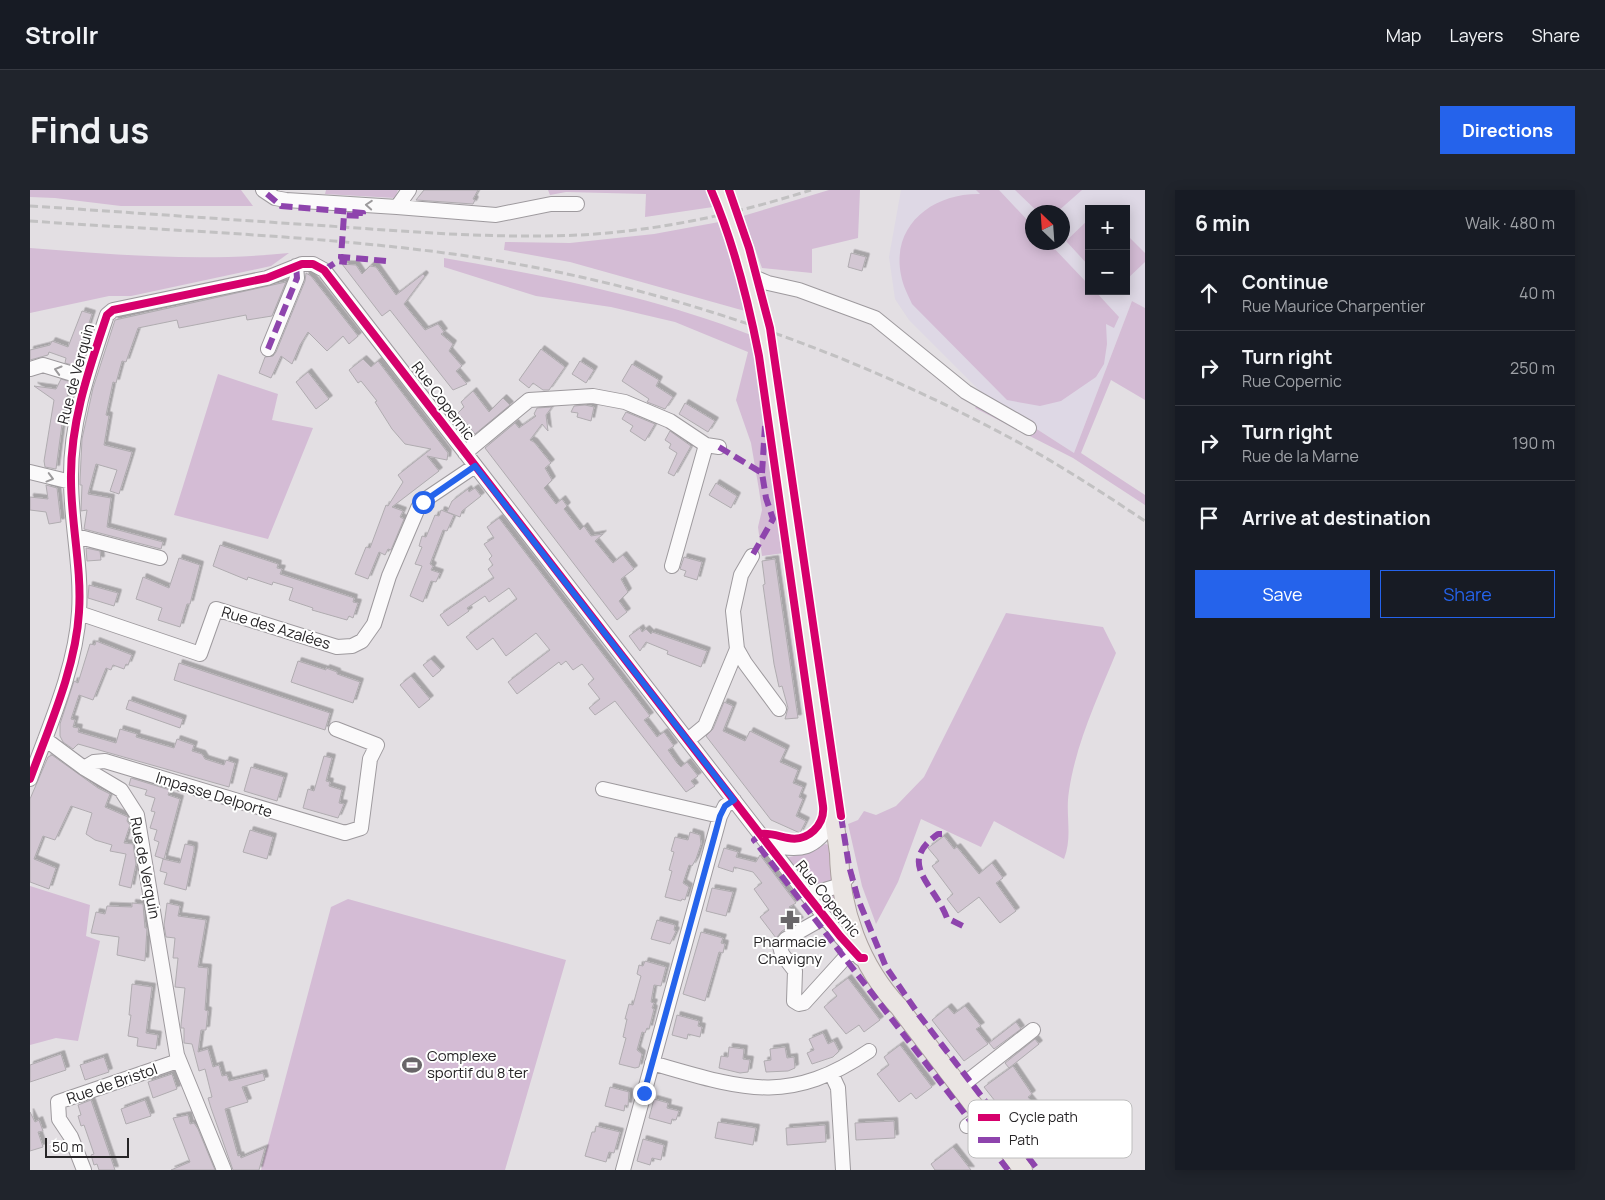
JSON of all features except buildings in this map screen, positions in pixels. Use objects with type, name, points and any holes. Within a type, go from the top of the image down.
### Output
[{"type":"main road","points":[[720,191],[749,275],[764,340],[834,819],[858,954],[887,995],[898,1006],[970,1100]]},
{"type":"main road","points":[[845,880],[872,949],[892,987],[898,1006]]},
{"type":"main road","points":[[858,954],[872,960],[880,976],[892,987]]},
{"type":"main road","points":[[1014,1158],[1023,1170]]},
{"type":"street","points":[[398,207],[408,190]]},
{"type":"street","points":[[265,192],[275,198],[286,200],[496,215],[551,204],[577,204]]},
{"type":"street","name":"Rue de Verquin","points":[[224,1170],[178,1060],[137,815],[123,792],[84,768],[45,739],[72,656],[79,613],[79,572],[71,482],[75,423],[86,378],[107,315],[113,310],[267,278],[296,266],[313,264]]},
{"type":"street","name":"Rue Copernic","points":[[313,264],[324,270],[768,844],[825,917],[858,954]]},
{"type":"street","points":[[268,349],[297,278],[296,266]]},
{"type":"street","points":[[749,275],[768,284],[799,290],[875,318],[966,392],[1029,428]]},
{"type":"street","points":[[30,369],[43,365],[86,378]]},
{"type":"street","points":[[465,453],[500,426],[518,407],[529,400],[593,396],[625,402],[670,421],[713,446],[672,566]]},
{"type":"street","name":"Rue des Azalées","points":[[79,613],[200,654],[216,609],[337,647],[352,646],[362,641],[374,624],[385,589],[418,508],[423,502],[475,466]]},
{"type":"street","points":[[30,472],[71,482]]},
{"type":"street","points":[[76,536],[160,558]]},
{"type":"street","points":[[752,556],[741,575],[733,610],[737,649],[779,709]]},
{"type":"street","points":[[688,740],[705,726],[737,649]]},
{"type":"street","name":"Impasse Delporte","points":[[84,768],[94,762],[105,761],[345,833],[361,828],[370,759],[377,745],[336,730]]},
{"type":"street","points":[[30,779],[45,739]]},
{"type":"street","points":[[123,792],[132,770]]},
{"type":"street","points":[[603,789],[720,816]]},
{"type":"street","points":[[623,1170],[720,816],[725,806],[734,800]]},
{"type":"street","points":[[768,844],[787,850],[800,849],[824,835],[834,819]]},
{"type":"street","points":[[808,895],[827,891],[845,880]]},
{"type":"street","points":[[825,917],[786,939],[780,946],[782,954],[795,971],[794,1001],[799,1004],[804,1003],[858,954]]},
{"type":"street","points":[[960,1088],[1033,1030]]},
{"type":"street","points":[[652,1064],[715,1081],[756,1089],[779,1088],[804,1083],[830,1073],[869,1051]]},
{"type":"street","name":"Rue de Bristol","points":[[84,1170],[71,1137],[59,1119],[58,1102],[178,1060]]},
{"type":"street","points":[[830,1073],[838,1088],[843,1170]]},
{"type":"shaded area","points":[[30,190],[241,190],[253,206],[121,206],[30,197]]},
{"type":"shaded area","points":[[326,190],[398,190],[395,198],[325,194]]},
{"type":"shaded area","points":[[548,190],[707,190],[713,207],[645,217],[646,194],[566,192],[550,195]]},
{"type":"shaded area","points":[[829,190],[860,190],[858,238],[812,249],[812,273],[762,268],[743,216]]},
{"type":"shaded area","points":[[901,190],[1145,190],[1145,308],[1132,301],[1074,453],[985,396],[909,320],[895,299],[889,257]]},
{"type":"shaded area","points":[[976,190],[999,190],[1025,218],[1025,250],[1056,250],[1085,281],[1085,295],[1099,295],[1119,317],[1114,328],[1106,324],[1107,344],[1104,364],[1096,377],[1061,401],[1040,406],[1007,400],[912,304],[903,283],[900,257],[903,241],[909,227],[919,215],[946,199],[980,194]]},
{"type":"shaded area","points":[[1015,190],[1082,190],[1065,205],[1031,205]]},
{"type":"shaded area","points":[[719,222],[740,283],[745,311],[570,262],[504,250],[505,242],[570,243],[654,234]]},
{"type":"shaded area","points":[[1085,223],[1085,262],[1070,245],[1070,237]]},
{"type":"shaded area","points":[[1130,238],[1145,253],[1145,262],[1130,276]]},
{"type":"shaded area","points":[[30,248],[127,255],[192,257],[257,256],[289,253],[271,266],[131,296],[109,296],[30,313]]},
{"type":"shaded area","points":[[444,258],[600,289],[676,309],[751,335],[784,553],[762,556],[758,527],[762,510],[759,490],[751,443],[736,400],[748,352],[675,322],[611,307],[536,296],[444,267]]},
{"type":"shaded area","points":[[1132,301],[1145,308],[1145,400],[1111,380],[1081,453],[1145,495],[1145,505],[1073,458],[975,408],[985,396],[1074,453]]},
{"type":"shaded area","points":[[218,374],[278,394],[272,420],[313,428],[268,539],[174,515]]},
{"type":"shaded area","points":[[1006,613],[1103,627],[1116,653],[1088,720],[1072,773],[1068,800],[1068,842],[1064,859],[994,821],[981,847],[921,819],[898,882],[876,924],[862,886],[848,824],[858,820],[864,811],[876,815],[896,806],[924,777]]},
{"type":"shaded area","points":[[825,844],[830,845],[836,879],[807,891],[785,858],[812,852]]},
{"type":"shaded area","points":[[30,886],[90,905],[86,936],[100,941],[78,1041],[56,1038],[30,1045]]},
{"type":"shaded area","points":[[838,890],[853,940],[815,898]]},
{"type":"shaded area","name":"Complexe sportif du 8 ter","points":[[348,899],[566,960],[505,1170],[261,1170],[331,907]]},
{"type":"railway","points":[[30,206],[413,232],[546,236],[638,230],[696,220],[754,207],[811,190]]},
{"type":"railway","points":[[30,221],[348,242],[453,254],[527,266],[602,282],[675,301],[748,324],[819,350],[889,379],[958,411],[1025,446],[1086,482],[1145,521]]},
{"type":"marked path","points":[[267,194],[281,206],[363,213],[363,216],[344,215],[341,257],[387,261]]},
{"type":"marked path","points":[[324,270],[338,261],[347,262]]},
{"type":"marked path","points":[[268,349],[297,278],[296,266]]},
{"type":"marked path","points":[[762,473],[765,426]]},
{"type":"marked path","points":[[719,447],[762,473],[766,498],[773,519],[752,556]]},
{"type":"marked path","points":[[841,816],[849,866],[858,899],[886,967],[919,1015],[984,1100]]},
{"type":"marked path","points":[[761,834],[754,840],[968,1118]]},
{"type":"marked path","points":[[942,834],[938,834],[926,845],[920,855],[919,865],[927,884],[947,918],[963,926]]},
{"type":"marked path","points":[[999,1158],[1008,1170]]},
{"type":"marked path","points":[[1029,1158],[1038,1170]]},
{"type":"cycle path","points":[[711,190],[727,230],[740,272],[759,356],[823,806],[823,813],[818,826],[808,835],[795,839],[761,834]]},
{"type":"cycle path","points":[[729,190],[749,248],[770,328],[841,816]]},
{"type":"cycle path","points":[[30,779],[60,697],[73,654],[77,633],[80,596],[71,496],[72,458],[77,417],[82,396],[107,315],[113,310],[267,278],[302,264],[313,264],[324,270],[804,891],[840,936],[860,958],[864,958]]},
{"type":"place","name":"Pharmacie Chavigny","points":[[790,920]]},
{"type":"place","name":"Complexe sportif du 8 ter","points":[[412,1065]]},
{"type":"route","points":[[423,502],[475,466],[734,800],[725,806],[720,816],[644,1093]]}]
